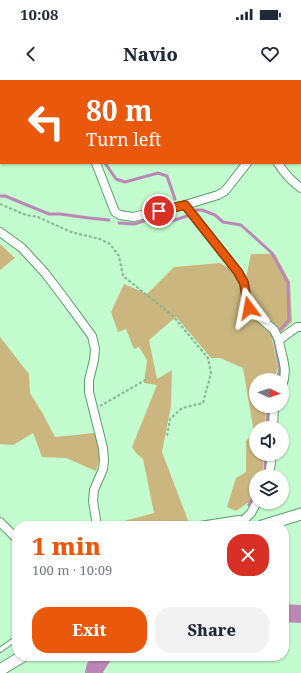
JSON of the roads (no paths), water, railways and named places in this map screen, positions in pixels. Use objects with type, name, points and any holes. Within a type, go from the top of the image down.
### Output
[{"type":"main road","points":[[278,521],[301,514]]},
{"type":"main road","points":[[0,670],[15,661]]},
{"type":"street","points":[[96,164],[115,212],[120,216],[134,217],[185,205],[218,195],[224,191],[246,164]]},
{"type":"street","points":[[279,164],[284,174],[301,188]]},
{"type":"street","points":[[185,205],[238,272],[244,283],[249,308],[274,330],[279,340],[286,367],[285,373]]},
{"type":"street","points":[[0,232],[22,248],[45,273],[92,336],[95,349],[89,380],[90,392],[103,448],[104,460],[103,469],[94,490],[93,501],[96,521]]},
{"type":"street","points":[[279,340],[297,327],[301,327]]},
{"type":"street","points":[[246,521],[253,509]]},
{"type":"street","points":[[228,521],[240,521]]},
{"type":"street","points":[[0,522],[12,534]]},
{"type":"lane","points":[[0,650],[12,642]]},
{"type":"waterway","points":[[106,164],[116,179],[125,182],[158,173],[167,176],[175,199]]},
{"type":"waterway","points":[[0,196],[5,196],[49,214],[109,220]]},
{"type":"waterway","points":[[196,210],[202,210],[215,215],[223,222],[241,225],[272,253],[288,283],[289,320],[281,329]]},
{"type":"waterway","points":[[119,223],[134,224],[154,218],[169,222],[187,216]]},
{"type":"waterway","points":[[274,338],[280,369],[279,373]]},
{"type":"waterway","points":[[267,421],[268,413]]},
{"type":"waterway","points":[[265,469],[266,461]]},
{"type":"waterway","points":[[289,613],[301,614]]},
{"type":"waterway","points":[[94,673],[95,668],[100,661]]}]
